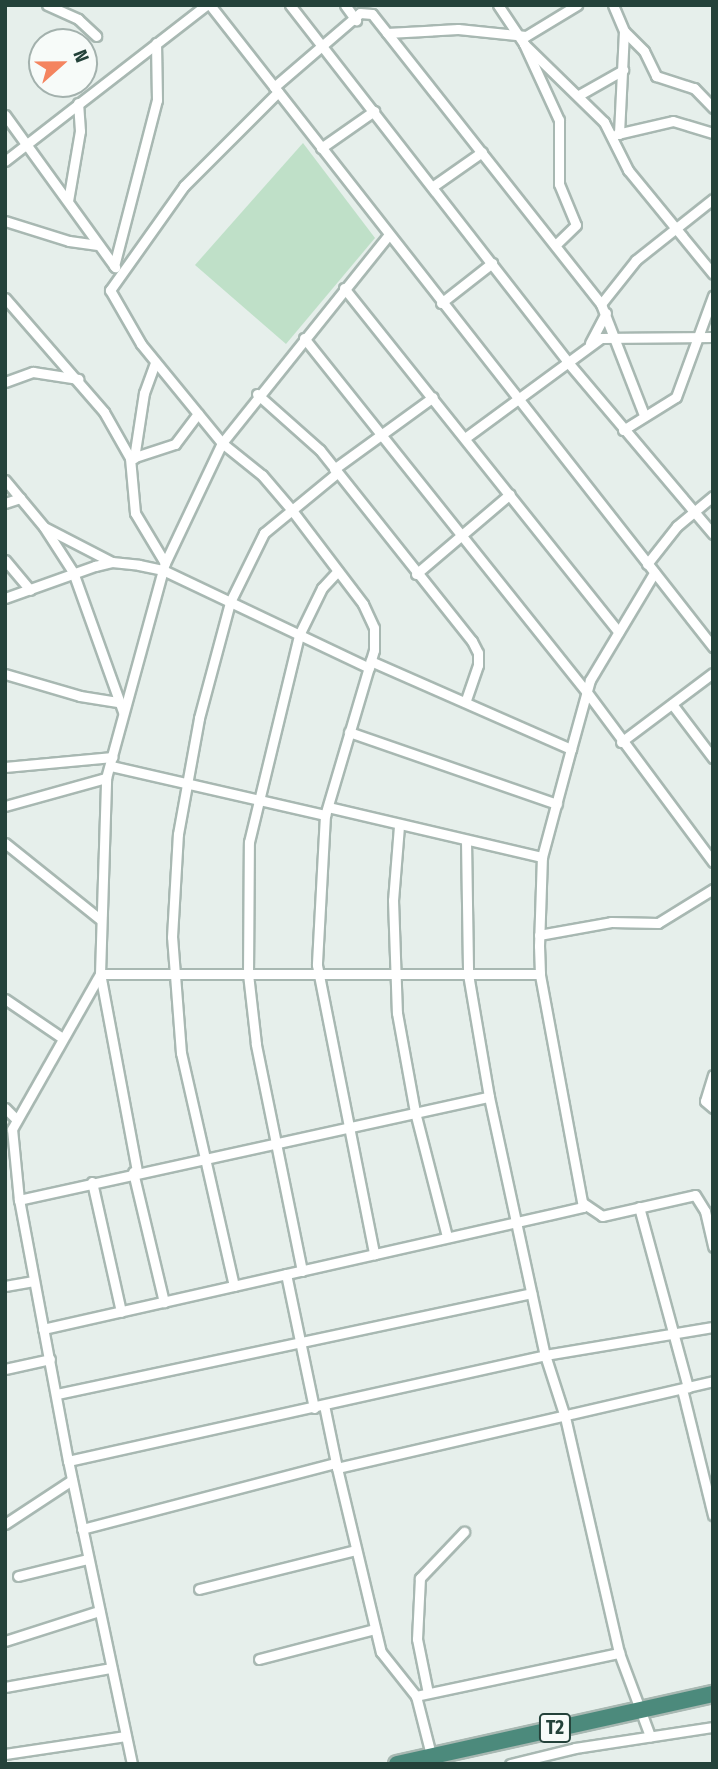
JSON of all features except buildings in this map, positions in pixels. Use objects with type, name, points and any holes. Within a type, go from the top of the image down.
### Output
[{"type":"highway","name":"T2","points":[[397,1764],[432,1760],[639,1708],[713,1694]]},
{"type":"street","points":[[47,5],[78,19],[88,28]]},
{"type":"street","points":[[5,161],[208,5],[713,647]]},
{"type":"street","points":[[290,5],[566,360],[691,513],[713,534]]},
{"type":"street","points":[[345,5],[356,20]]},
{"type":"street","points":[[498,5],[521,40],[556,108],[559,184],[576,225],[555,245]]},
{"type":"street","points":[[521,40],[577,5]]},
{"type":"street","points":[[621,5],[613,6],[624,31],[644,51],[656,76],[694,88],[713,108]]},
{"type":"street","points":[[374,1254],[318,975],[327,811],[370,664],[375,640],[370,616],[291,509],[262,475],[222,443],[155,362],[110,290],[184,186],[276,89],[367,11],[482,152],[604,309],[645,415]]},
{"type":"street","points":[[387,33],[457,29],[521,40],[579,95],[615,134],[628,170],[713,274]]},
{"type":"street","points":[[615,134],[623,70],[624,31]]},
{"type":"street","points":[[114,266],[157,100],[156,43]]},
{"type":"street","points":[[579,95],[623,70]]},
{"type":"street","points":[[68,201],[80,131],[78,103]]},
{"type":"street","points":[[321,148],[374,111]]},
{"type":"street","points":[[5,115],[121,275]]},
{"type":"street","points":[[615,134],[673,121],[713,133]]},
{"type":"street","points":[[432,187],[482,152]]},
{"type":"street","points":[[590,343],[604,309],[636,260],[713,198]]},
{"type":"street","points":[[5,221],[69,241],[98,245]]},
{"type":"street","points":[[164,1302],[135,1172],[100,974],[106,778],[164,567],[222,443],[257,394],[388,236]]},
{"type":"street","points":[[441,303],[492,263]]},
{"type":"street","points":[[344,288],[619,632]]},
{"type":"street","points":[[623,430],[679,391],[713,296]]},
{"type":"street","points":[[5,298],[78,379],[104,412],[132,458]]},
{"type":"street","points":[[465,438],[590,343],[616,337],[713,337]]},
{"type":"street","points":[[304,338],[385,435],[586,691],[621,742],[713,862]]},
{"type":"street","points":[[155,362],[141,405],[132,458],[135,513],[164,567]]},
{"type":"street","points":[[5,382],[33,372],[78,379]]},
{"type":"street","points":[[257,394],[312,441],[478,653],[466,700]]},
{"type":"street","points":[[234,1286],[183,1066],[174,975],[173,890],[186,781],[230,602],[264,533],[336,471],[432,397]]},
{"type":"street","points":[[132,458],[175,444],[198,414]]},
{"type":"street","points":[[5,480],[44,527],[73,572],[123,712]]},
{"type":"street","points":[[416,574],[510,494]]},
{"type":"street","points":[[647,564],[691,513],[713,496]]},
{"type":"street","points":[[5,503],[20,498]]},
{"type":"street","points":[[44,527],[113,562]]},
{"type":"street","points":[[5,560],[30,590]]},
{"type":"street","points":[[5,598],[73,572],[113,562],[164,567],[299,635],[466,700],[571,749]]},
{"type":"street","points":[[302,1271],[275,1143],[248,974],[249,842],[257,798],[299,635],[321,588],[338,571]]},
{"type":"street","points":[[43,1329],[447,1237],[579,1211],[583,1203],[540,974],[542,857],[586,691],[654,573]]},
{"type":"street","points":[[621,742],[713,673]]},
{"type":"street","points":[[5,674],[80,696],[118,702]]},
{"type":"street","points":[[672,704],[713,758]]},
{"type":"street","points":[[349,732],[557,804]]},
{"type":"street","points":[[5,767],[112,762],[257,798],[542,857]]},
{"type":"street","points":[[5,806],[106,778]]},
{"type":"street","points":[[399,826],[394,974],[415,1112],[447,1237]]},
{"type":"street","points":[[467,840],[467,974],[489,1097],[545,1355],[565,1417],[619,1653],[650,1736]]},
{"type":"street","points":[[5,843],[101,919]]},
{"type":"street","points":[[539,935],[611,922],[658,923],[713,889]]},
{"type":"street","points":[[100,974],[540,974]]},
{"type":"street","points":[[100,974],[15,1118],[11,1140],[19,1200],[68,1461],[132,1764]]},
{"type":"street","points":[[5,999],[61,1037]]},
{"type":"street","points":[[713,1075],[705,1101],[713,1108]]},
{"type":"street","points":[[19,1200],[203,1157],[347,1130],[415,1112],[489,1097]]},
{"type":"street","points":[[5,1108],[15,1118]]},
{"type":"street","points":[[92,1182],[121,1312]]},
{"type":"street","points":[[583,1203],[602,1216],[695,1195],[705,1211],[713,1247]]},
{"type":"street","points":[[639,1207],[675,1335],[713,1515]]},
{"type":"street","points":[[286,1274],[300,1340],[337,1466],[381,1652],[416,1696],[432,1760]]},
{"type":"street","points":[[5,1286],[34,1281]]},
{"type":"street","points":[[57,1394],[300,1340],[531,1293]]},
{"type":"street","points":[[68,1461],[545,1355],[713,1327]]},
{"type":"street","points":[[5,1369],[50,1359]]},
{"type":"street","points":[[82,1529],[337,1466],[565,1417],[713,1381]]},
{"type":"street","points":[[5,1524],[72,1480]]},
{"type":"street","points":[[428,1693],[417,1639],[420,1578],[464,1532]]},
{"type":"street","points":[[199,1589],[355,1550]]},
{"type":"street","points":[[18,1576],[88,1559]]},
{"type":"street","points":[[5,1642],[99,1611]]},
{"type":"street","points":[[259,1659],[375,1629]]},
{"type":"street","points":[[416,1696],[619,1653]]},
{"type":"street","points":[[5,1687],[111,1668]]},
{"type":"street","points":[[510,1764],[650,1736],[713,1727]]},
{"type":"street","points":[[5,1755],[126,1736]]},
{"type":"green space","points":[[303,143],[375,238],[286,344],[195,265]]}]
